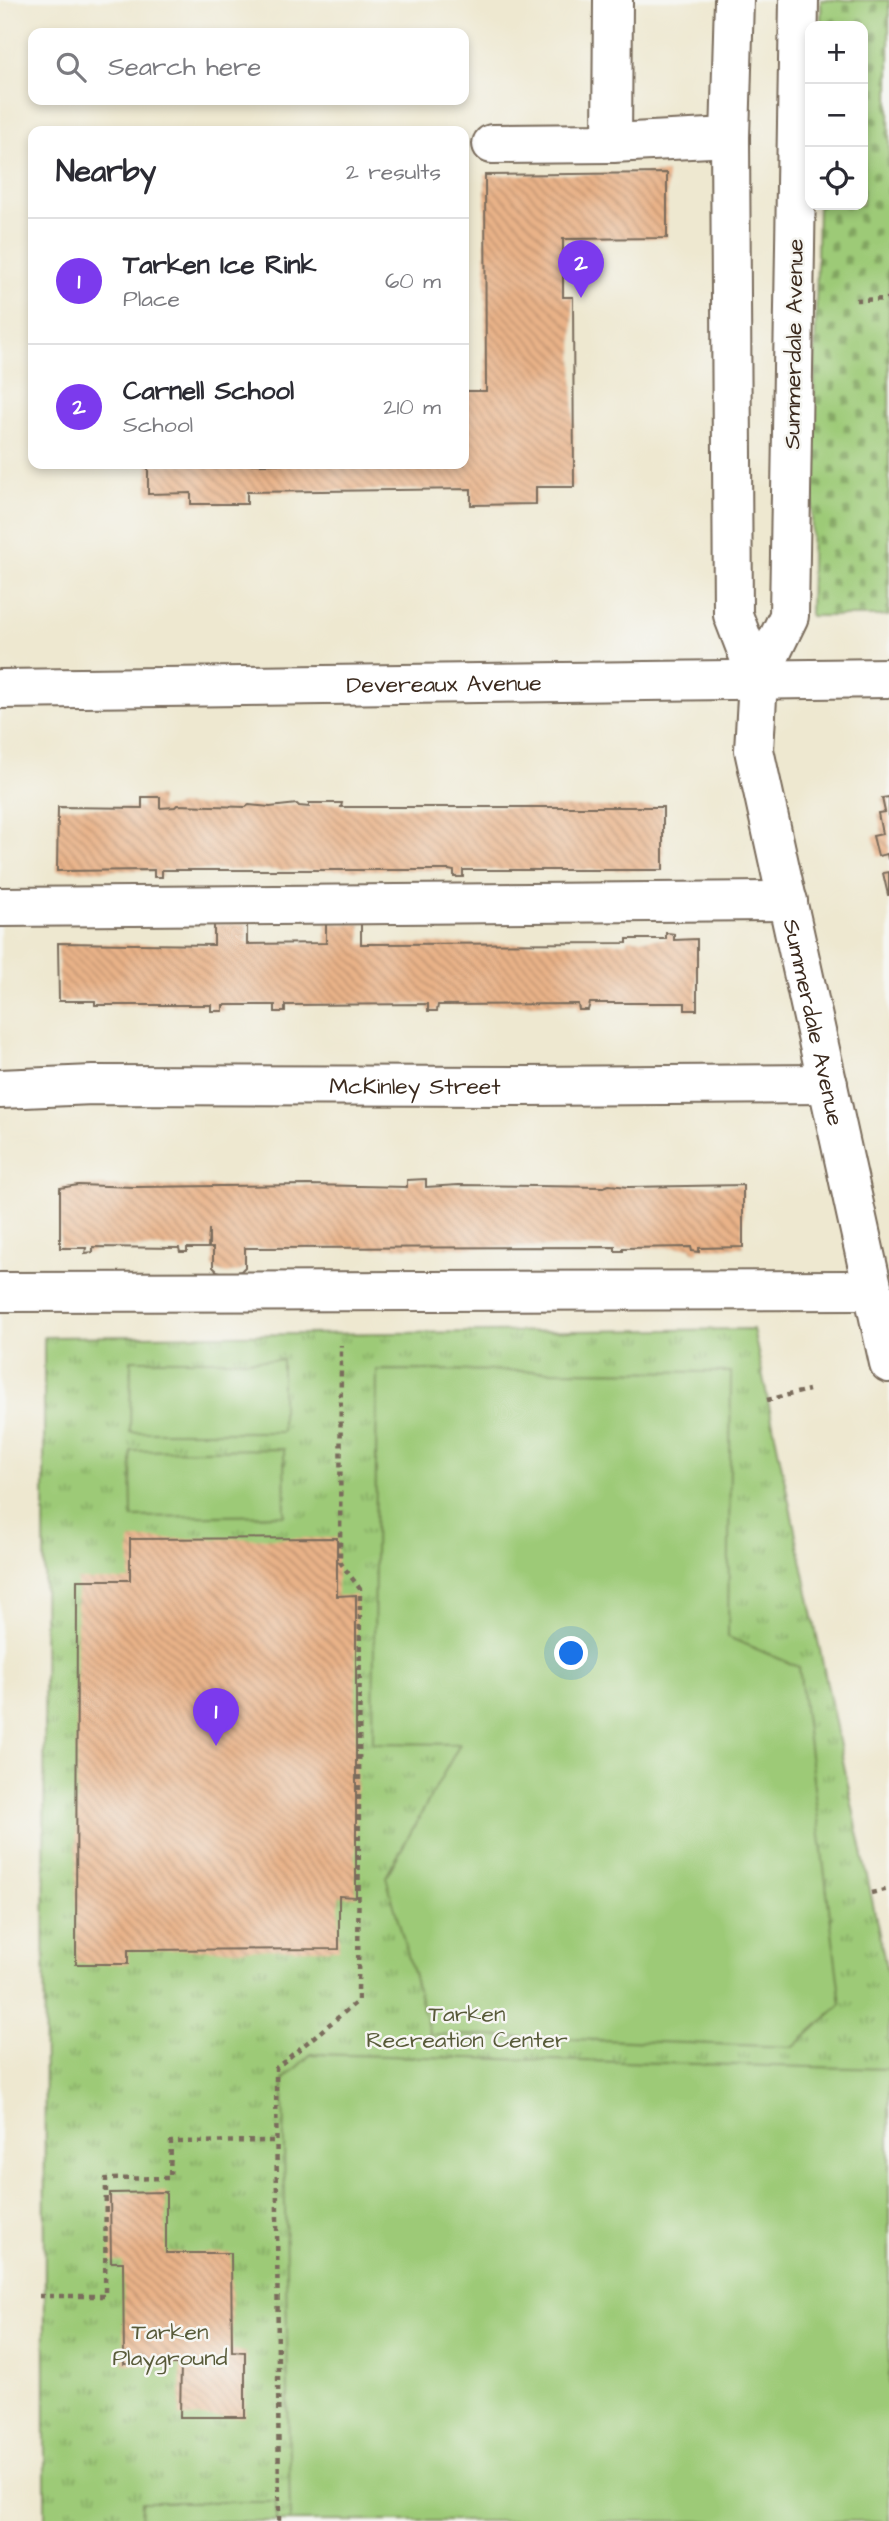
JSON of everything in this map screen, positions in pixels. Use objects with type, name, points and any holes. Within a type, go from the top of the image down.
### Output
[{"type":"street","points":[[612,143],[613,0]]},
{"type":"street","name":"Summerdale Avenue","points":[[734,0],[730,137],[733,615],[758,680]]},
{"type":"street","name":"Summerdale Avenue","points":[[799,0],[789,616],[758,680],[754,750],[889,1363]]},
{"type":"street","points":[[492,144],[612,143],[730,137]]},
{"type":"street","name":"Devereaux Avenue","points":[[0,689],[889,678]]},
{"type":"street","points":[[0,907],[788,901]]},
{"type":"street","name":"McKinley Street","points":[[0,1088],[93,1085],[828,1084]]},
{"type":"street","points":[[0,1292],[873,1290]]},
{"type":"path","points":[[856,300],[889,299]]},
{"type":"path","points":[[279,2521],[276,2068],[358,2001],[359,1588],[340,1562],[341,1345]]},
{"type":"path","points":[[767,1399],[809,1390]]},
{"type":"path","points":[[871,1893],[889,1889]]},
{"type":"path","points":[[39,2296],[105,2296],[106,2179],[170,2178],[171,2142],[276,2141]]},
{"type":"green space","points":[[821,0],[889,0],[889,616],[810,616],[818,210],[868,210],[868,21],[821,21]]},
{"type":"green space","name":"Tarken Recreation Center","points":[[753,1329],[889,1981],[889,2521],[45,2521],[44,1337]]},
{"type":"green space","points":[[131,1360],[282,1360],[282,1432],[130,1432]]},
{"type":"green space","points":[[377,1370],[731,1372],[728,1637],[799,1667],[841,2004],[794,2047],[430,2034],[386,1877],[460,1744],[373,1743]]},
{"type":"green space","points":[[284,1449],[285,1515],[132,1517],[131,1451]]},
{"type":"green space","points":[[311,2054],[889,2069],[889,2521],[290,2521],[283,2080]]},
{"type":"green space","points":[[142,2502],[276,2502],[276,2521],[141,2521]]},
{"type":"building","points":[[667,173],[667,238],[563,239],[563,297],[573,297],[574,487],[536,487],[536,504],[471,505],[471,489],[247,492],[247,504],[191,504],[191,493],[148,494],[148,469],[469,469],[469,391],[486,391],[485,175]]},
{"type":"building","points":[[142,797],[160,797],[160,808],[177,805],[270,807],[297,804],[309,807],[309,803],[342,803],[341,807],[663,807],[663,870],[463,870],[463,877],[454,877],[454,871],[449,870],[162,870],[162,877],[154,877],[154,870],[57,871],[58,807],[142,808]]},
{"type":"building","points":[[889,797],[888,859],[887,854],[878,856],[873,836],[882,834],[878,813],[885,812],[882,798]]},
{"type":"building","points":[[889,872],[889,895],[888,895],[883,873]]},
{"type":"building","points":[[326,923],[361,924],[361,944],[627,943],[627,939],[666,939],[666,933],[674,934],[674,940],[697,939],[697,1010],[685,1010],[685,1003],[590,1003],[588,1010],[579,1010],[578,1004],[438,1005],[437,1011],[428,1011],[428,1004],[285,1005],[285,1012],[275,1012],[275,1005],[223,1005],[223,1011],[211,1011],[211,1005],[95,1005],[95,1001],[59,1001],[58,943],[214,945],[214,924],[247,924],[247,944],[326,943]]},
{"type":"building","points":[[426,1179],[426,1187],[743,1185],[743,1247],[699,1248],[699,1252],[692,1251],[691,1247],[623,1248],[623,1251],[615,1251],[615,1247],[245,1248],[245,1267],[241,1271],[227,1274],[213,1267],[209,1229],[208,1248],[187,1248],[187,1252],[180,1252],[179,1248],[93,1247],[93,1252],[85,1253],[86,1248],[60,1248],[60,1188],[78,1185],[407,1187],[407,1180]]},
{"type":"building","points":[[337,1538],[337,1596],[356,1595],[356,1897],[339,1896],[339,1949],[128,1950],[128,1964],[76,1964],[77,1580],[130,1580],[130,1539]]},
{"type":"building","points":[[166,2192],[166,2253],[231,2253],[232,2351],[245,2352],[245,2417],[180,2417],[181,2364],[124,2364],[123,2262],[111,2262],[110,2193]]},
{"type":"place","name":"Carnell School","points":[[581,298]]},
{"type":"place","name":"Tarken Ice Rink","points":[[216,1746]]},
{"type":"park label","name":"Tarken Playground","points":[[170,2344]]}]
